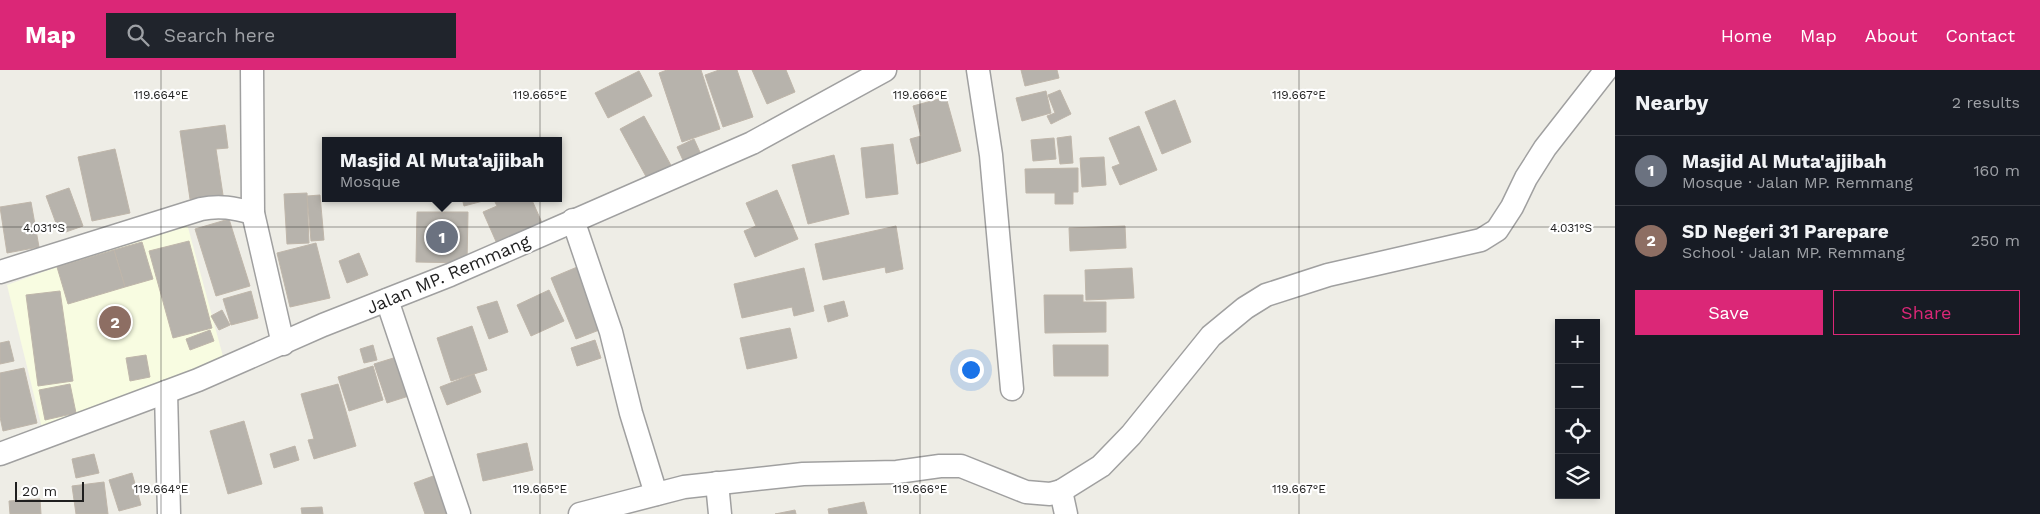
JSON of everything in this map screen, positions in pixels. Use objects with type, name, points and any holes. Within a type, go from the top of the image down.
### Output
[{"type":"street","points":[[252,70],[253,213],[283,344]]},
{"type":"street","name":"Jalan MP. Remmang","points":[[0,454],[166,392],[573,220],[752,142],[885,70]]},
{"type":"street","points":[[978,70],[990,155],[1012,389]]},
{"type":"street","points":[[580,514],[656,494],[717,483],[803,474],[897,472],[961,466],[1026,492],[1050,494],[1061,491],[1101,466],[1131,435],[1211,336],[1245,308],[1266,295],[1328,275],[1480,240],[1497,230],[1546,148],[1606,70]]},
{"type":"street","points":[[0,272],[201,209],[215,206],[229,207],[253,213]]},
{"type":"street","points":[[573,220],[610,332],[631,413],[656,494]]},
{"type":"street","points":[[387,300],[459,514]]},
{"type":"street","points":[[166,392],[169,514]]},
{"type":"street","points":[[717,483],[720,514]]},
{"type":"street","points":[[1061,491],[1066,514]]},
{"type":"shaded area","points":[[186,220],[224,360],[42,428],[7,285]]},
{"type":"building","points":[[667,70],[701,70],[720,129],[682,142],[659,73]]},
{"type":"building","points":[[719,70],[737,70],[753,117],[723,127],[705,75]]},
{"type":"building","points":[[752,70],[786,70],[795,92],[767,104]]},
{"type":"building","points":[[1021,70],[1057,70],[1059,78],[1025,86]]},
{"type":"building","points":[[639,71],[652,96],[608,118],[595,93]]},
{"type":"building","points":[[1060,90],[1071,114],[1051,124],[1047,116],[1055,113],[1048,95]]},
{"type":"building","points":[[1046,91],[1051,113],[1022,121],[1016,98]]},
{"type":"building","points":[[946,97],[961,151],[917,164],[910,139],[921,136],[913,106]]},
{"type":"building","points":[[1175,100],[1191,142],[1162,154],[1145,112]]},
{"type":"building","points":[[644,116],[673,169],[649,182],[620,129]]},
{"type":"building","points":[[225,125],[228,148],[216,149],[223,195],[190,199],[180,131]]},
{"type":"building","points":[[1139,126],[1157,170],[1120,185],[1112,167],[1120,164],[1109,138]]},
{"type":"building","points":[[1071,136],[1073,163],[1060,164],[1057,138]]},
{"type":"building","points":[[1054,138],[1056,159],[1033,161],[1031,140]]},
{"type":"building","points":[[694,139],[704,161],[687,169],[677,147]]},
{"type":"building","points":[[893,144],[898,194],[866,198],[861,148]]},
{"type":"building","points":[[115,149],[130,213],[92,221],[78,157]]},
{"type":"building","points":[[834,155],[849,214],[808,224],[792,165]]},
{"type":"building","points":[[1104,157],[1106,185],[1082,187],[1080,158]]},
{"type":"building","points":[[1078,168],[1078,192],[1073,192],[1073,204],[1055,204],[1055,193],[1026,193],[1025,169]]},
{"type":"building","points":[[69,188],[83,226],[60,234],[46,196]]},
{"type":"building","points":[[777,190],[798,239],[755,257],[744,231],[756,226],[746,203]]},
{"type":"building","points":[[307,193],[309,243],[287,244],[284,194]]},
{"type":"building","points":[[320,195],[324,240],[311,241],[307,196]]},
{"type":"building","points":[[31,202],[39,247],[7,253],[0,207]]},
{"type":"building","points":[[463,202],[479,202],[464,206]]},
{"type":"building","points":[[495,202],[533,202],[543,225],[498,246],[483,212],[497,206]]},
{"type":"building","points":[[417,212],[468,212],[467,263],[416,262]]},
{"type":"building","points":[[229,219],[250,286],[216,296],[195,229]]},
{"type":"building","points":[[896,226],[903,269],[886,273],[885,267],[823,280],[815,244]]},
{"type":"building","points":[[1125,226],[1126,248],[1070,251],[1069,228]]},
{"type":"building","points":[[189,241],[212,328],[173,338],[149,251]]},
{"type":"building","points":[[142,242],[153,279],[125,287],[114,250]]},
{"type":"building","points":[[316,243],[330,298],[290,307],[277,253]]},
{"type":"building","points":[[114,250],[125,287],[68,304],[57,267]]},
{"type":"building","points":[[359,253],[368,275],[347,283],[339,261]]},
{"type":"building","points":[[582,265],[607,327],[576,339],[551,278]]},
{"type":"building","points":[[804,268],[814,311],[794,316],[792,307],[742,318],[734,284]]},
{"type":"building","points":[[1132,268],[1134,298],[1086,300],[1085,270]]},
{"type":"building","points":[[549,290],[564,321],[531,336],[517,305]]},
{"type":"building","points":[[60,291],[73,381],[38,386],[26,295]]},
{"type":"building","points":[[251,291],[258,318],[231,325],[223,299]]},
{"type":"building","points":[[1044,295],[1083,295],[1083,302],[1106,302],[1106,332],[1045,333]]},
{"type":"building","points":[[497,301],[508,332],[489,339],[477,307]]},
{"type":"building","points":[[844,301],[848,316],[828,322],[824,306]]},
{"type":"building","points":[[222,310],[230,325],[219,330],[211,316]]},
{"type":"building","points":[[472,326],[487,370],[451,381],[437,338]]},
{"type":"building","points":[[790,328],[797,358],[747,369],[740,338]]},
{"type":"building","points":[[210,330],[214,341],[190,350],[186,339]]},
{"type":"building","points":[[595,340],[601,358],[577,366],[571,348]]},
{"type":"building","points":[[9,341],[14,361],[0,364],[0,343]]},
{"type":"building","points":[[373,345],[377,360],[364,363],[360,349]]},
{"type":"building","points":[[1053,345],[1108,345],[1108,376],[1054,376]]},
{"type":"building","points":[[146,355],[150,377],[130,381],[126,358]]},
{"type":"building","points":[[403,355],[415,394],[387,403],[374,364]]},
{"type":"building","points":[[373,366],[383,400],[349,411],[338,377]]},
{"type":"building","points":[[24,368],[37,423],[3,431],[0,417],[0,373]]},
{"type":"building","points":[[474,374],[481,392],[447,405],[440,387]]},
{"type":"building","points":[[70,384],[76,413],[45,420],[39,390]]},
{"type":"building","points":[[338,384],[356,446],[314,459],[308,440],[314,439],[301,394]]},
{"type":"building","points":[[244,421],[262,484],[228,494],[210,431]]},
{"type":"building","points":[[527,443],[533,470],[483,481],[477,454]]},
{"type":"building","points":[[295,446],[299,460],[274,468],[270,454]]},
{"type":"building","points":[[94,454],[99,473],[76,478],[72,459]]},
{"type":"building","points":[[132,473],[141,505],[119,511],[109,480]]},
{"type":"building","points":[[436,475],[450,514],[425,514],[414,483]]},
{"type":"building","points":[[104,482],[108,514],[76,514],[72,486]]},
{"type":"building","points":[[40,499],[41,514],[10,514],[9,501]]},
{"type":"building","points":[[864,502],[867,514],[829,514],[828,509]]},
{"type":"building","points":[[322,507],[323,514],[302,514],[301,508]]},
{"type":"building","points":[[795,510],[796,514],[775,514]]},
{"type":"place","name":"Masjid Al Muta'ajjibah","points":[[442,237]]},
{"type":"place","name":"SD Negeri 31 Parepare","points":[[115,322]]}]
